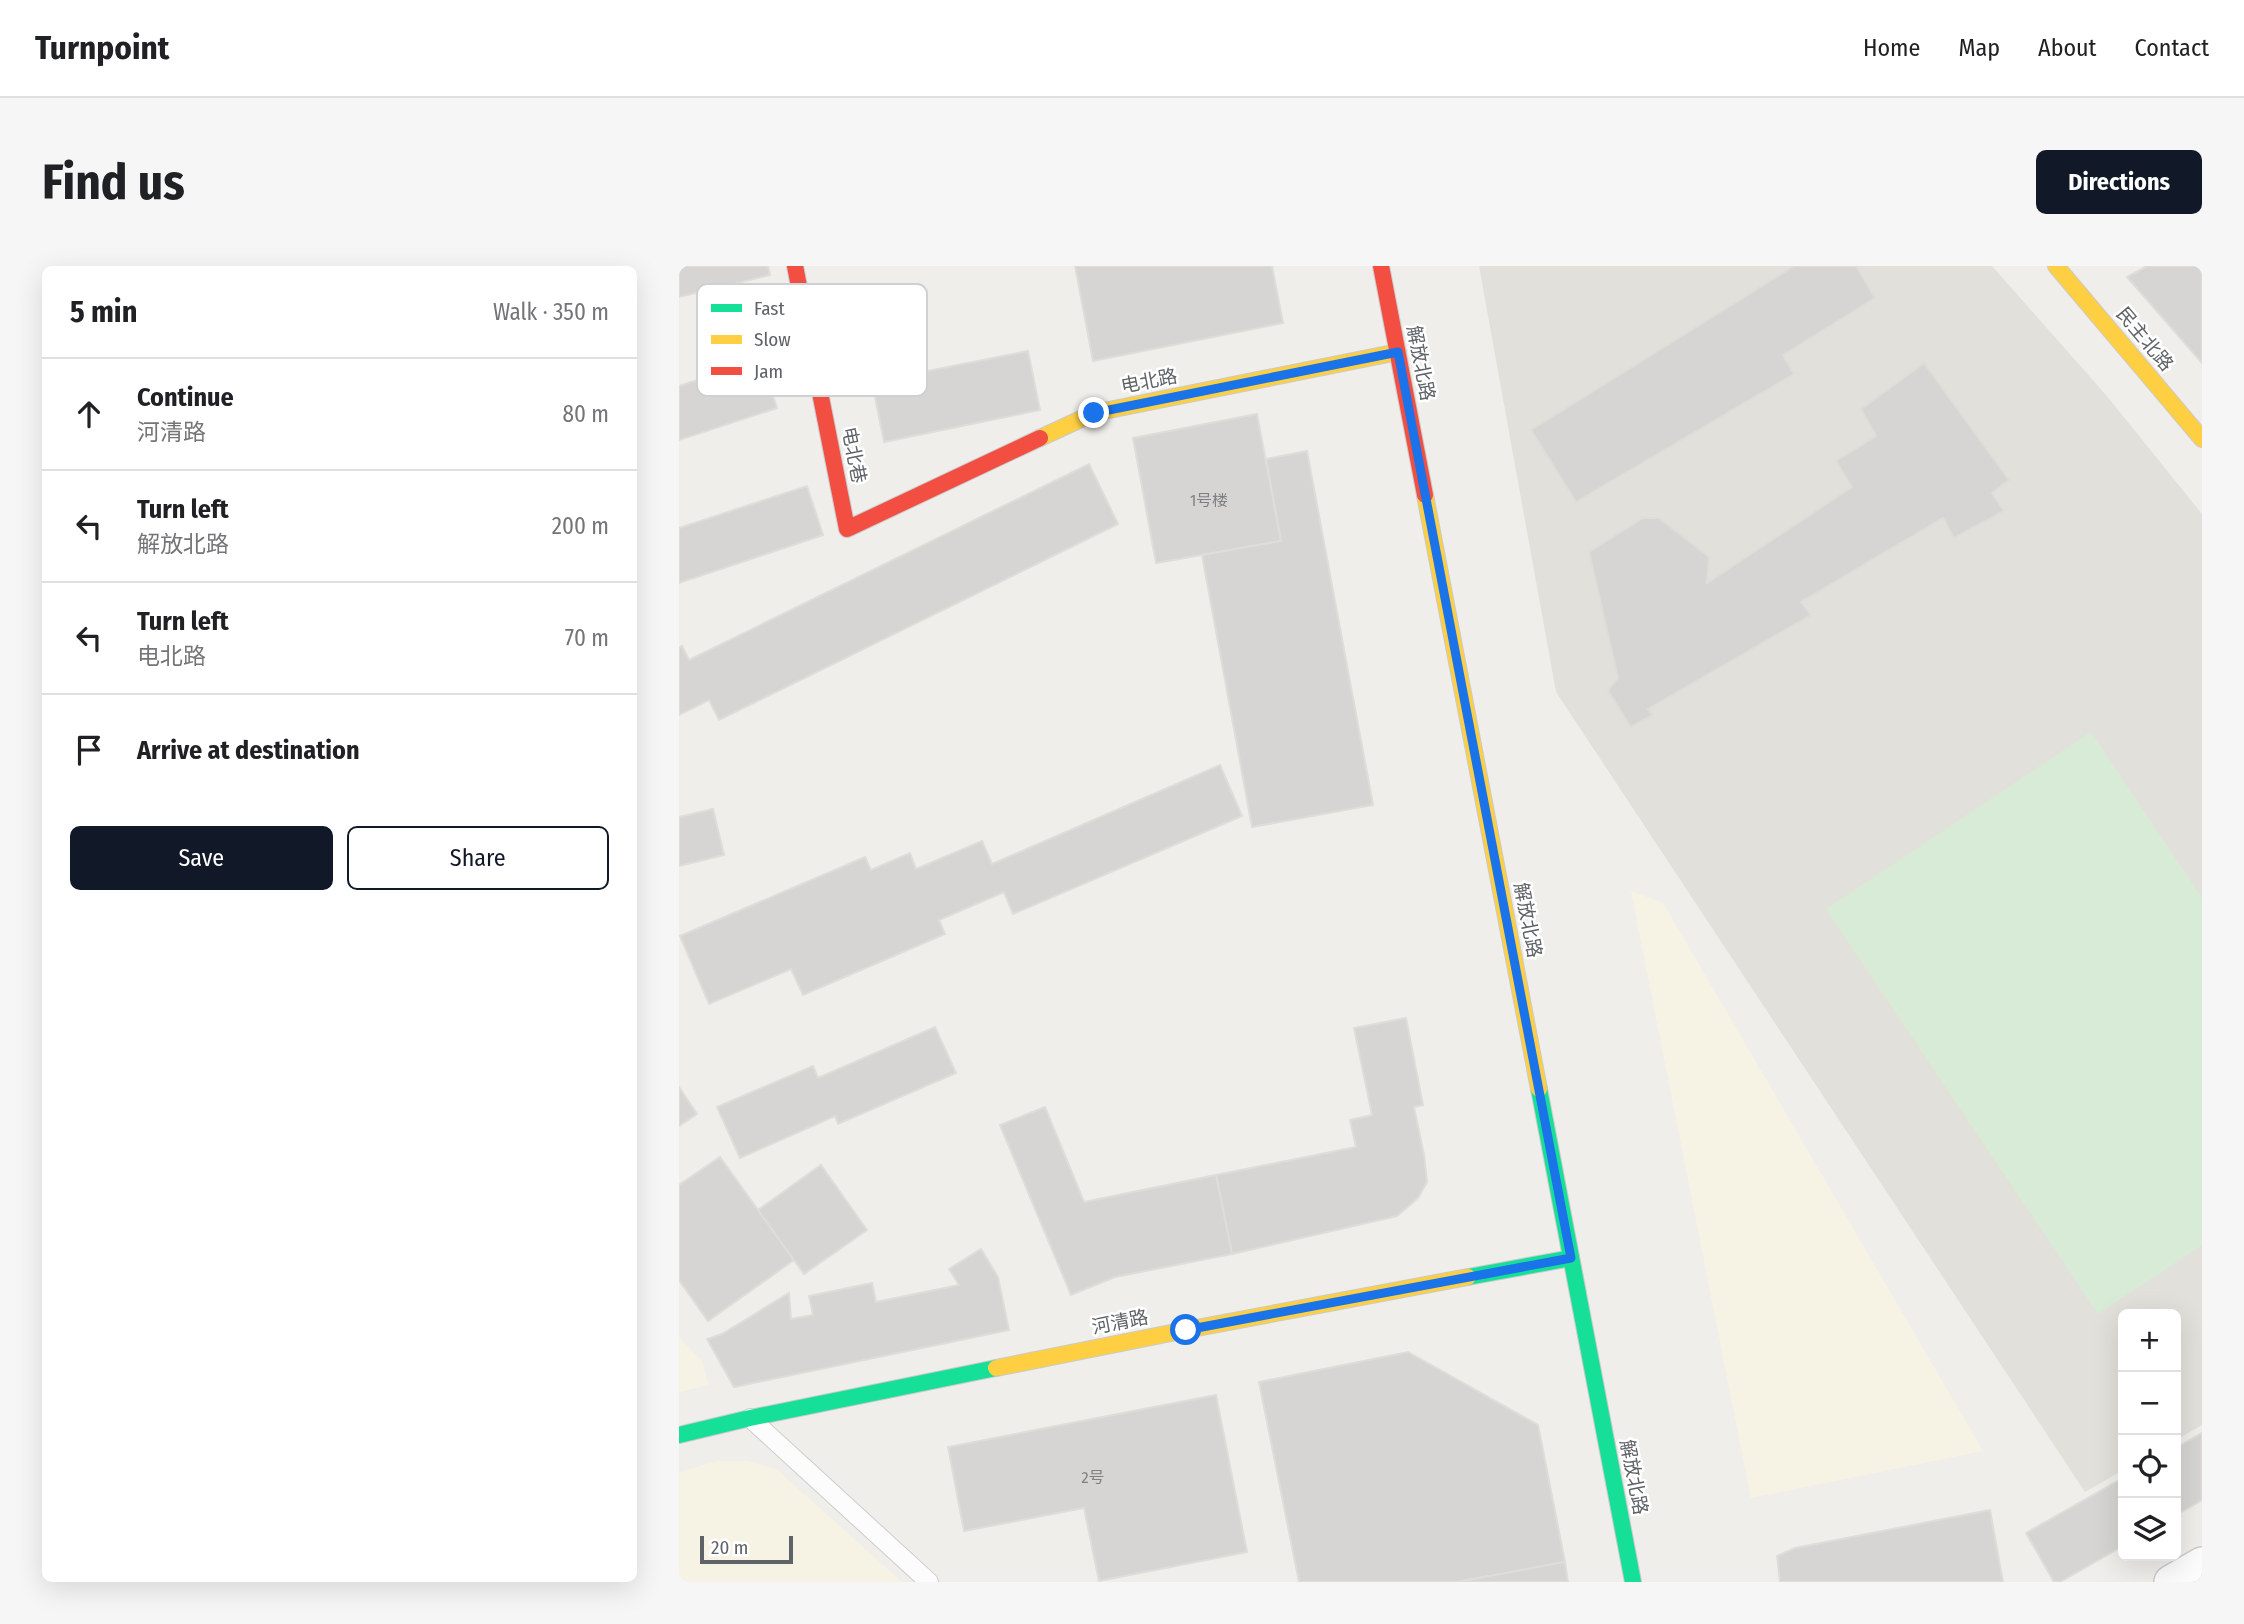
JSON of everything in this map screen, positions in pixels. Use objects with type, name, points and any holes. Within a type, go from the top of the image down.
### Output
[{"type":"street","name":"电北巷","points":[[795,266],[799,284]]},
{"type":"street","name":"解放北路","points":[[1381,266],[1633,1582]]},
{"type":"street","name":"民主北路","points":[[2066,271],[2202,439]]},
{"type":"street","name":"电北路","points":[[847,529],[1094,413],[1398,352]]},
{"type":"street","name":"电北巷","points":[[821,396],[847,529]]},
{"type":"street","name":"河清路","points":[[679,1435],[750,1418],[1186,1330],[1571,1258]]},
{"type":"street","points":[[2171,1582],[2202,1564]]},
{"type":"lane","points":[[750,1418],[929,1582]]},
{"type":"shaded area","points":[[1479,266],[1992,266],[2106,395],[2202,514],[2202,1425],[2181,1437],[2181,1309],[2118,1309],[2118,1473],[2085,1492],[1556,692]]},
{"type":"shaded area","points":[[1631,891],[1663,903],[1983,1451],[1751,1498]]},
{"type":"shaded area","points":[[679,1337],[702,1361],[708,1385],[679,1392]]},
{"type":"shaded area","points":[[718,1461],[747,1461],[776,1469],[902,1582],[679,1582],[679,1472]]},
{"type":"green space","points":[[2091,732],[2202,898],[2202,1245],[2098,1314],[1826,909]]},
{"type":"building","points":[[679,266],[768,266],[770,275],[733,284],[697,284],[697,293],[679,297]]},
{"type":"building","points":[[1075,266],[1272,266],[1283,323],[1093,361]]},
{"type":"building","points":[[1794,266],[1856,266],[1875,298],[1783,355],[1794,374],[1576,502],[1531,430]]},
{"type":"building","points":[[2147,266],[2202,266],[2202,363],[2127,277]]},
{"type":"building","points":[[1028,351],[1040,410],[884,442],[875,396],[927,396],[927,371]]},
{"type":"building","points":[[1924,363],[2009,480],[1992,493],[2004,511],[1954,538],[1943,518],[1801,602],[1811,615],[1648,709],[1653,715],[1631,727],[1608,691],[1618,678],[1589,552],[1643,518],[1659,518],[1709,557],[1707,583],[1852,487],[1836,461],[1876,436],[1861,409]]},
{"type":"building","points":[[697,380],[697,396],[773,396],[777,408],[679,440],[679,386]]},
{"type":"building","points":[[1257,414],[1281,541],[1156,563],[1133,438]]},
{"type":"building","points":[[1307,451],[1373,805],[1252,827],[1202,555],[1281,541],[1266,459]]},
{"type":"building","points":[[1089,464],[1118,524],[719,720],[709,700],[679,715],[679,648],[682,646],[689,660]]},
{"type":"building","points":[[807,486],[823,535],[679,583],[679,528]]},
{"type":"building","points":[[1220,765],[1242,816],[1013,914],[1004,892],[939,920],[945,934],[803,995],[791,969],[709,1004],[680,936],[865,857],[871,870],[910,853],[916,869],[982,841],[992,864]]},
{"type":"building","points":[[713,809],[724,855],[679,866],[679,817]]},
{"type":"building","points":[[1406,1018],[1423,1105],[1414,1107],[1427,1182],[1418,1198],[1397,1216],[1232,1254],[1216,1175],[1356,1147],[1350,1120],[1372,1115],[1354,1028]]},
{"type":"building","points":[[935,1027],[956,1073],[838,1124],[835,1116],[740,1158],[717,1107],[813,1066],[818,1078]]},
{"type":"building","points":[[679,1087],[697,1114],[679,1126]]},
{"type":"building","points":[[1045,1107],[1084,1202],[1216,1175],[1232,1254],[1115,1277],[1071,1295],[1000,1125]]},
{"type":"building","points":[[720,1157],[794,1260],[708,1321],[679,1280],[679,1185]]},
{"type":"building","points":[[821,1165],[867,1230],[804,1274],[758,1210]]},
{"type":"building","points":[[981,1249],[998,1277],[1009,1330],[734,1387],[707,1339],[722,1334],[789,1293],[791,1319],[813,1315],[809,1296],[872,1283],[876,1302],[959,1285],[949,1269]]},
{"type":"building","points":[[1408,1352],[1538,1425],[1565,1562],[1457,1582],[1299,1582],[1259,1382]]},
{"type":"building","points":[[1216,1395],[1247,1552],[1099,1581],[1084,1508],[964,1531],[948,1447]]},
{"type":"building","points":[[2202,1433],[2202,1500],[2181,1512],[2181,1498],[2181,1445]]},
{"type":"building","points":[[2118,1481],[2118,1549],[2060,1582],[2054,1582],[2026,1533]]},
{"type":"building","points":[[1990,1510],[2003,1582],[1780,1582],[1777,1556],[1795,1548]]},
{"type":"building","points":[[1565,1562],[1568,1582],[1457,1582]]},
{"type":"traffic: fast","points":[[1539,1089],[1633,1582]]},
{"type":"traffic: fast","points":[[1468,1277],[1571,1258]]},
{"type":"traffic: fast","points":[[679,1435],[996,1368]]},
{"type":"traffic: slow","points":[[2056,266],[2202,439]]},
{"type":"traffic: slow","points":[[1040,438],[1094,413],[1398,352]]},
{"type":"traffic: slow","points":[[1425,495],[1539,1089]]},
{"type":"traffic: slow","points":[[996,1368],[1468,1277]]},
{"type":"traffic: jam","points":[[795,266],[799,284]]},
{"type":"traffic: jam","points":[[1381,266],[1425,495]]},
{"type":"traffic: jam","points":[[821,396],[847,529],[1040,438]]},
{"type":"route","points":[[1094,413],[1398,352],[1571,1258],[1186,1330]]}]
